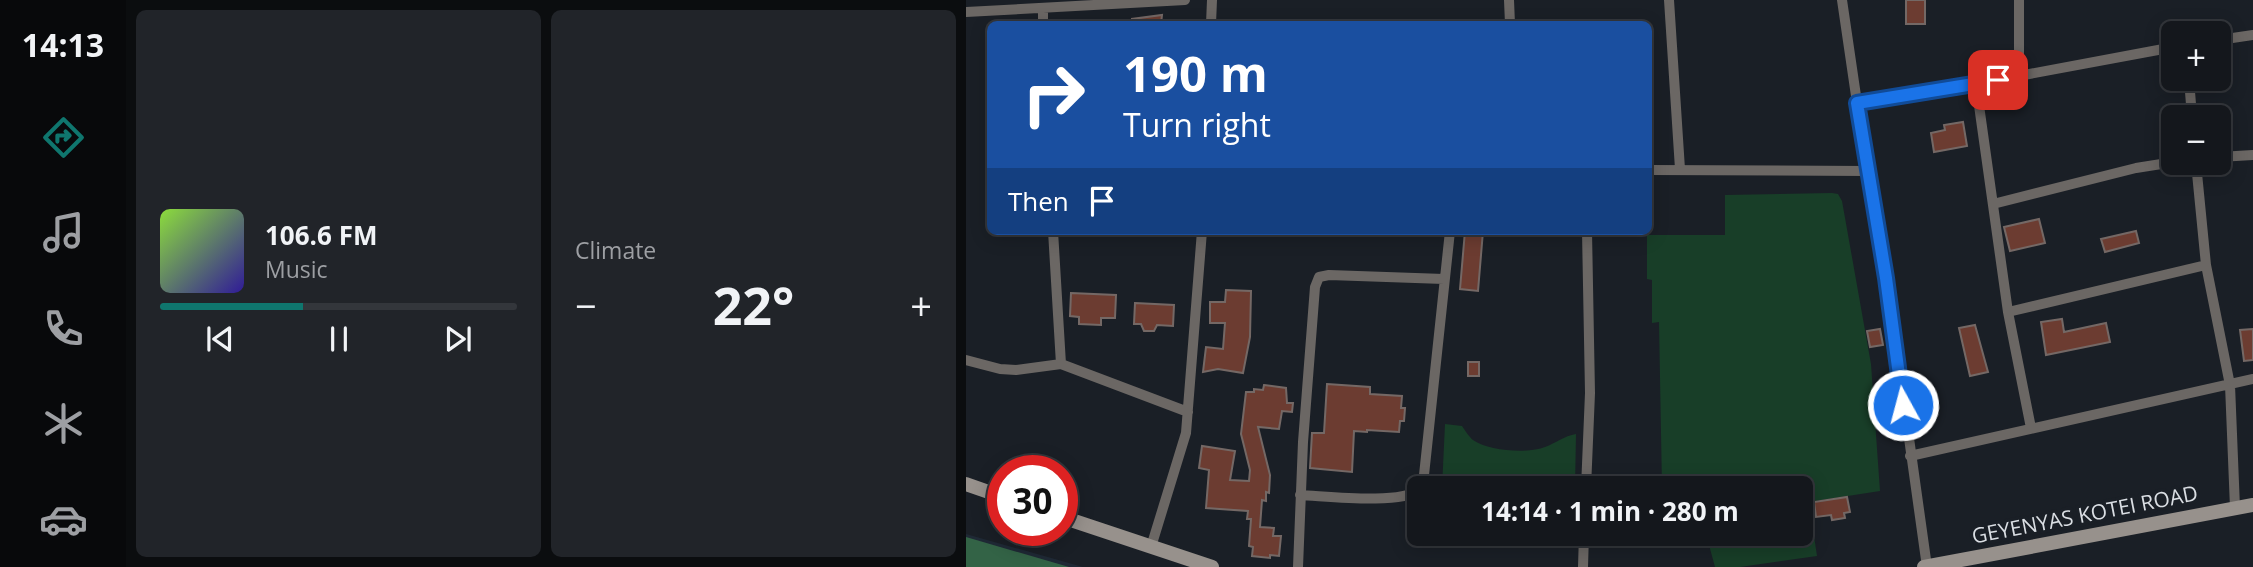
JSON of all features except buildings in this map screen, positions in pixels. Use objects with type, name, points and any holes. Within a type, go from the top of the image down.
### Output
[{"type":"street","points":[[966,12],[1043,9],[1057,4],[1185,0]]},
{"type":"street","points":[[1211,21],[1212,0]]},
{"type":"street","points":[[1509,0],[1510,21]]},
{"type":"street","points":[[1669,0],[1680,169]]},
{"type":"street","points":[[1842,0],[1867,171],[1875,206],[1925,567]]},
{"type":"street","points":[[2019,0],[2019,76]]},
{"type":"street","points":[[1043,9],[1043,21]]},
{"type":"street","points":[[2231,38],[2253,35]]},
{"type":"street","points":[[1857,103],[1976,85],[2161,49]]},
{"type":"street","points":[[1976,85],[2008,312],[2031,428]]},
{"type":"street","points":[[2231,156],[2253,155]]},
{"type":"street","points":[[1993,204],[2161,164]]},
{"type":"street","points":[[1652,170],[1867,171]]},
{"type":"street","points":[[2197,175],[2206,265],[2230,385],[2235,508]]},
{"type":"street","points":[[1053,235],[1061,364]]},
{"type":"street","points":[[1151,547],[1180,456],[1188,412],[1202,235]]},
{"type":"street","points":[[1424,476],[1450,235]]},
{"type":"street","points":[[1587,235],[1590,393],[1587,476]]},
{"type":"street","points":[[2008,312],[2206,265]]},
{"type":"street","points":[[1298,567],[1300,495],[1315,287],[1319,277],[1329,275],[1444,279]]},
{"type":"street","points":[[966,360],[1000,369],[1016,370],[1061,364],[1188,412]]},
{"type":"street","points":[[1910,456],[2253,379]]},
{"type":"street","points":[[966,484],[987,491]]},
{"type":"street","points":[[1300,495],[1394,498],[1407,495]]},
{"type":"street","name":"GEYENYAS KOTEI ROAD","points":[[1925,567],[2253,505]]},
{"type":"street","points":[[1078,522],[1151,547],[1184,563],[1212,567]]},
{"type":"street","points":[[1583,567],[1584,546]]},
{"type":"shaded area","points":[[966,534],[987,540],[987,546],[1009,546],[1083,567],[966,567]]},
{"type":"green space","points":[[1832,193],[1838,194],[1842,201],[1871,364],[1880,491],[1813,501],[1813,476],[1662,476],[1659,322],[1652,323],[1652,280],[1647,279],[1647,235],[1725,235],[1725,195]]},
{"type":"green space","points":[[1445,424],[1462,426],[1472,439],[1480,444],[1508,450],[1537,449],[1576,434],[1575,476],[1443,476]]},
{"type":"green space","points":[[1813,529],[1817,556],[1740,567],[1715,567],[1709,546],[1813,546]]},
{"type":"green space","points":[[966,537],[987,543],[987,546],[997,546],[1069,567],[966,567]]},
{"type":"route","points":[[1903,405],[1886,278],[1857,103],[1998,80]]}]
